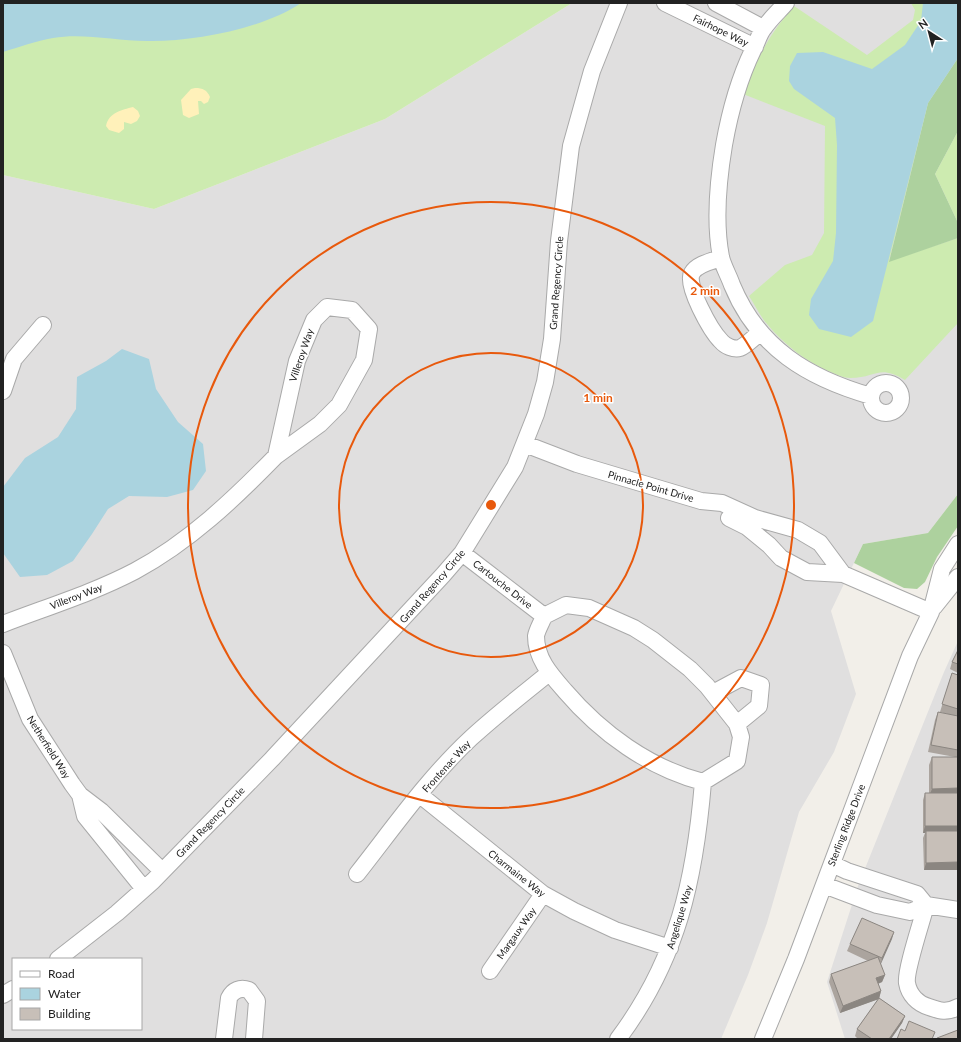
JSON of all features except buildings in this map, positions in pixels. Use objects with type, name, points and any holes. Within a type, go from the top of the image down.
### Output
[{"type":"street","name":"Grand Regency Circle","points":[[59,958],[117,913],[162,872],[384,640],[462,553],[514,467],[525,444],[544,382],[552,339],[559,240],[571,146],[592,71],[619,3]]},
{"type":"street","name":"Fairhope Way","points":[[665,3],[755,47]]},
{"type":"street","name":"Fairhope Way","points":[[716,3],[763,28]]},
{"type":"street","points":[[786,3],[763,28],[741,75],[730,112],[721,162],[718,220],[721,258],[737,296],[760,333],[786,357],[817,377],[846,389],[871,396]]},
{"type":"street","points":[[721,258],[698,266],[692,273],[690,283],[704,314],[721,342],[730,348],[740,348],[760,333]]},
{"type":"street","name":"Villeroy Way","points":[[3,624],[110,583],[156,558],[220,510],[276,456],[320,424],[339,405],[364,360],[369,329],[352,310],[327,307],[314,320],[297,361],[276,456]]},
{"type":"street","points":[[3,391],[14,359],[43,325]]},
{"type":"street","name":"Pinnacle Point Drive","points":[[525,444],[577,464],[701,500],[722,504],[755,518],[798,530],[820,543],[843,574]]},
{"type":"street","points":[[701,500],[719,513],[747,527],[769,545],[781,558],[807,572],[843,574],[931,612]]},
{"type":"street","points":[[769,545],[778,525]]},
{"type":"street","name":"Sterling Ridge Drive","points":[[763,1039],[796,959],[908,664],[931,612],[942,569],[958,544]]},
{"type":"street","name":"Cartouche Drive","points":[[462,553],[544,616]]},
{"type":"street","name":"Sterling Ridge Drive","points":[[931,612],[958,577]]},
{"type":"street","points":[[566,605],[589,608],[610,616],[653,640],[690,669],[713,693],[736,724],[741,737],[737,761],[703,782],[689,778],[652,761],[612,736],[584,713],[549,673],[539,655],[536,635],[544,616],[566,605]]},
{"type":"street","name":"Netherfield Way","points":[[3,653],[30,719],[49,751],[80,795],[101,811],[162,872]]},
{"type":"street","name":"Frontenac Way","points":[[358,874],[420,795],[471,738],[549,673]]},
{"type":"street","points":[[713,693],[741,678],[761,686],[759,706],[736,724]]},
{"type":"street","name":"Angelique Way","points":[[618,1039],[631,1022],[660,972],[670,948],[689,886],[695,855],[703,782]]},
{"type":"street","name":"Netherfield Way","points":[[80,795],[85,816],[144,889]]},
{"type":"street","name":"Charmaine Way","points":[[420,795],[543,894],[574,911],[615,930],[670,948]]},
{"type":"street","points":[[832,864],[847,871],[917,894],[926,906]]},
{"type":"street","points":[[824,885],[877,905],[910,912],[926,906],[958,910]]},
{"type":"street","name":"Margaux Way","points":[[490,971],[543,894]]},
{"type":"street","points":[[926,906],[910,962],[907,983],[914,998],[924,1006],[940,1011],[951,1011],[958,1007]]},
{"type":"street","points":[[224,1039],[229,998],[235,990],[245,988],[253,993],[257,1001],[254,1039]]},
{"type":"street","points":[[3,995],[12,990]]},
{"type":"shaded area","points":[[572,3],[958,3],[958,131],[935,174],[958,223],[958,494],[928,533],[863,544],[831,611],[856,694],[834,752],[799,812],[767,923],[748,975],[721,1039],[3,1039],[3,175],[154,209],[385,119]]},
{"type":"shaded area","points":[[958,641],[958,1039],[845,1039],[827,982],[858,886],[944,672]]},
{"type":"green space","points":[[3,3],[572,3],[385,119],[154,209],[3,175]]},
{"type":"green space","points":[[911,3],[958,3],[958,58],[928,103],[889,261],[958,238],[958,323],[905,380],[896,375],[883,372],[866,376],[846,378],[824,369],[797,353],[764,321],[749,296],[785,265],[812,255],[824,233],[825,126],[743,94],[764,48],[794,6],[867,55],[913,20],[915,10]]},
{"type":"green space","points":[[958,58],[958,131],[935,174],[958,223],[958,238],[889,262],[928,103]]},
{"type":"green space","points":[[958,131],[958,223],[935,174]]},
{"type":"green space","points":[[958,494],[958,526],[937,557],[925,582],[917,589],[904,588],[854,563],[863,544],[928,533]]},
{"type":"sand","points":[[195,88],[204,90],[210,97],[208,102],[204,104],[201,101],[198,101],[199,114],[189,118],[183,115],[181,100],[191,89]]},
{"type":"sand","points":[[133,107],[138,111],[140,116],[137,121],[131,124],[124,122],[124,129],[119,133],[109,130],[106,126],[110,118],[116,112]]},
{"type":"water","points":[[3,3],[301,3],[267,20],[247,27],[205,36],[165,41],[147,41],[76,36],[53,38],[3,52]]},
{"type":"water","points":[[923,3],[958,3],[958,58],[928,103],[873,321],[851,337],[819,329],[809,315],[811,299],[833,261],[836,233],[837,145],[835,118],[794,89],[789,81],[790,66],[797,53],[823,52],[872,69],[905,45],[921,21]]},
{"type":"water","points":[[122,349],[149,359],[156,389],[178,422],[203,444],[206,471],[193,490],[167,497],[129,496],[108,509],[73,561],[47,575],[20,577],[3,553],[3,487],[25,458],[58,437],[76,409],[77,377],[106,361]]}]
